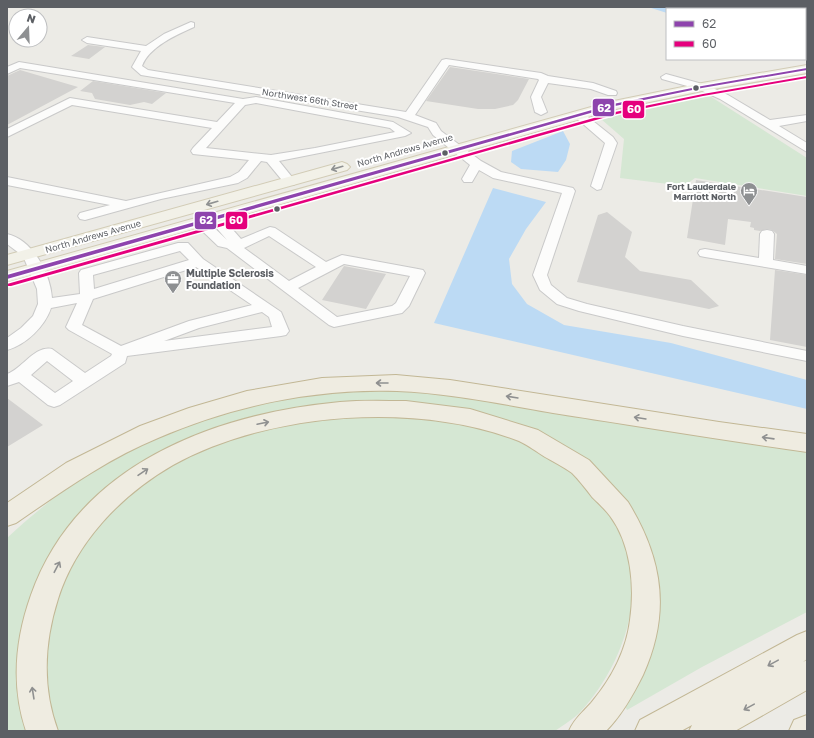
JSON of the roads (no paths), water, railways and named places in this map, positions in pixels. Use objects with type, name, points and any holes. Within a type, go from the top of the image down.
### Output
[{"type":"highway","points":[[7,525],[17,510],[52,485],[100,456],[172,423],[247,399],[296,389],[334,385],[396,383],[450,388],[719,431],[807,442]]},
{"type":"highway","points":[[42,731],[32,688],[31,666],[32,645],[41,605],[62,557],[81,529],[104,503],[150,467],[203,441],[260,424],[322,412],[361,409],[404,410],[448,414],[488,421],[522,432],[556,449],[571,459],[601,486],[613,500],[632,533],[643,567],[647,603],[646,621],[631,670],[607,708],[585,731]]},
{"type":"highway","points":[[651,731],[807,644]]},
{"type":"highway","points":[[705,731],[807,674]]},
{"type":"main road","name":"North Andrews Avenue","points":[[7,276],[32,261],[290,182],[444,138],[669,79],[800,60]]},
{"type":"main road","name":"North Andrews Avenue","points":[[7,260],[32,261],[207,219],[579,115],[702,87],[807,70]]},
{"type":"street","points":[[87,40],[150,50],[169,34],[191,25]]},
{"type":"street","name":"Northwest 66th Street","points":[[150,50],[138,61],[137,67],[145,73],[357,106],[409,116],[432,125],[444,138],[477,164],[497,175],[569,191],[540,275],[545,287],[562,301],[584,308],[683,331],[807,356]]},
{"type":"street","points":[[409,116],[446,62],[541,76],[545,79],[594,86],[612,94]]},
{"type":"street","points":[[7,71],[19,65],[238,100],[242,102],[264,101],[276,105],[393,125],[405,133],[321,151],[271,159],[197,150],[242,102]]},
{"type":"street","points":[[541,112],[536,97],[545,79]]},
{"type":"street","points":[[669,79],[702,87],[708,94],[752,119],[768,123],[807,148]]},
{"type":"street","points":[[7,134],[70,101],[220,126]]},
{"type":"street","points":[[579,115],[609,139],[611,143],[597,186]]},
{"type":"street","points":[[768,123],[807,118]]},
{"type":"street","points":[[85,216],[234,180],[244,175],[258,157]]},
{"type":"street","points":[[271,159],[290,182]]},
{"type":"street","points":[[468,179],[477,164]]},
{"type":"street","points":[[7,181],[126,205]]},
{"type":"street","points":[[207,219],[223,243],[234,246],[334,322],[397,310],[402,306],[418,273],[343,257],[326,268],[289,287]]},
{"type":"street","points":[[234,246],[270,231],[326,268]]},
{"type":"street","points":[[766,263],[767,234]]},
{"type":"street","points":[[7,238],[32,261],[44,289],[45,304],[40,318],[26,332],[7,345]]},
{"type":"street","points":[[183,246],[198,262],[276,315],[281,331],[120,352],[74,327],[87,296],[86,273],[183,246]]},
{"type":"street","points":[[705,253],[807,270]]},
{"type":"street","points":[[45,304],[87,296],[198,262]]},
{"type":"street","points":[[120,352],[194,324],[264,307]]},
{"type":"street","points":[[85,381],[46,353],[14,378],[54,401],[85,381],[119,359],[120,352]]},
{"type":"water","points":[[648,7],[722,8],[666,8],[666,13]]},
{"type":"water","points":[[563,131],[570,144],[566,160],[558,172],[521,169],[511,162],[512,151]]},
{"type":"water","points":[[493,188],[546,202],[526,229],[509,259],[512,284],[527,304],[564,325],[671,343],[807,380],[807,409],[434,323]]},
{"type":"place","name":"Fort Lauderdale Marriott North","points":[[749,206]]},
{"type":"place","name":"Multiple Sclerosis Foundation","points":[[173,294]]}]
